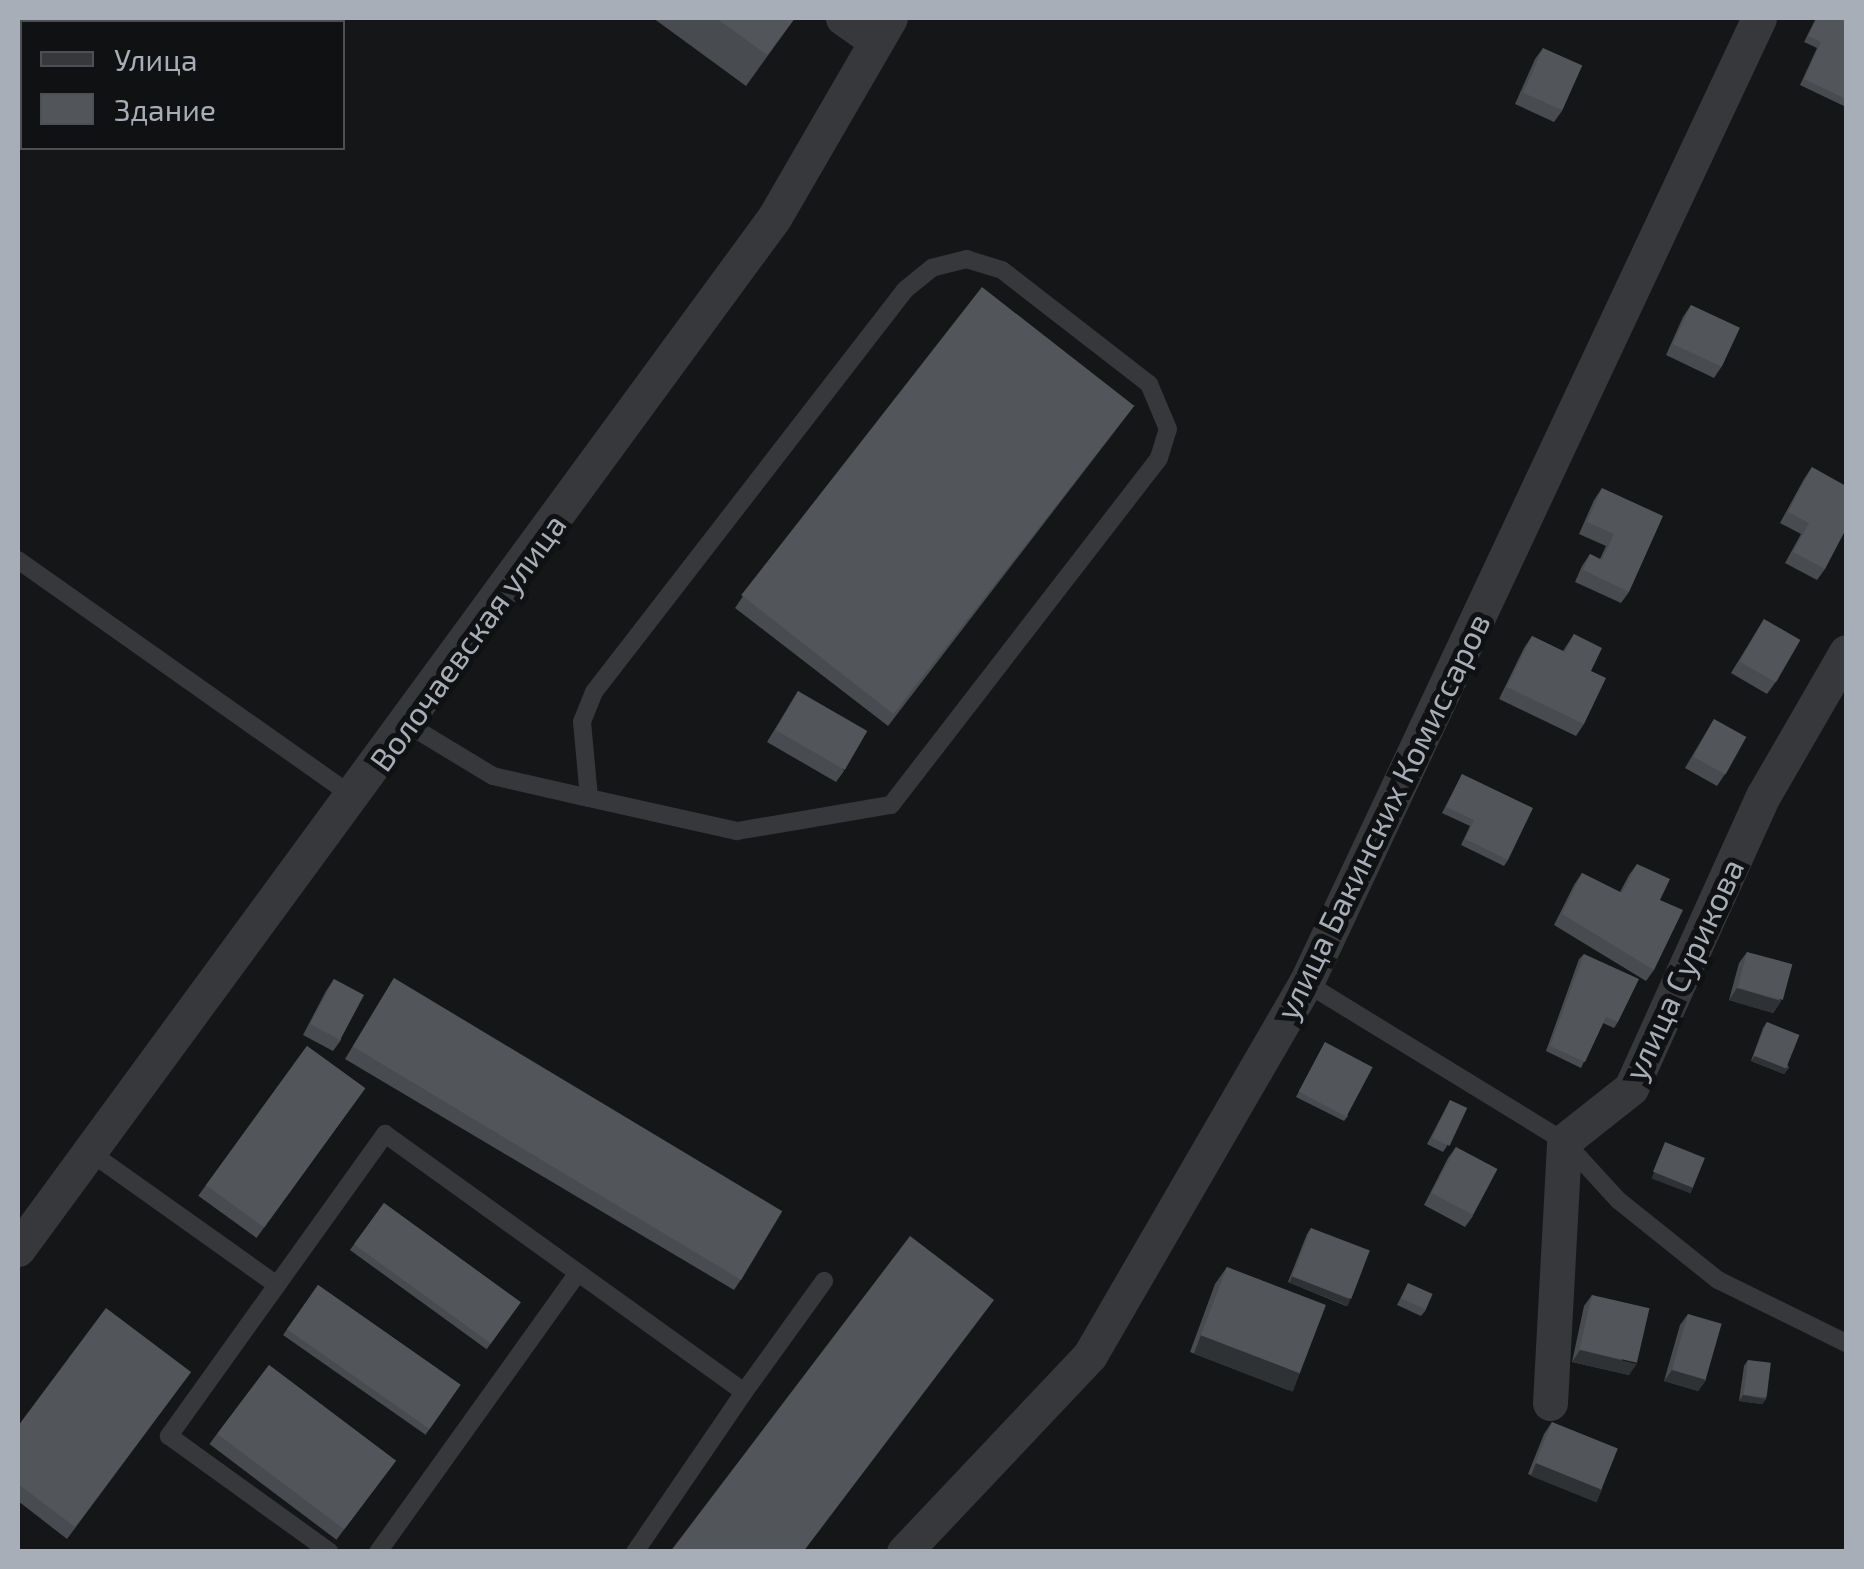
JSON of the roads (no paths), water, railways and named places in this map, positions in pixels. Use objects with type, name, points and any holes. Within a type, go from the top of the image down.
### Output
[{"type":"street","points":[[843,18],[883,29]]},
{"type":"street","name":"улица Бакинских Комиссаров","points":[[904,1552],[1090,1355],[1306,983],[1760,18]]},
{"type":"street","name":"Волочаевская улица","points":[[18,1249],[94,1154],[774,218],[883,29]]},
{"type":"street","name":"улица Сурикова","points":[[1564,1141],[1631,1088],[1763,796],[1846,652]]},
{"type":"street","points":[[1550,1403],[1564,1141]]},
{"type":"lane","points":[[407,724],[493,776],[589,798],[737,831],[891,805],[1159,458],[1168,430],[1149,384],[1002,270],[967,259],[932,268],[905,290],[594,692],[582,722],[589,798]]},
{"type":"lane","points":[[18,560],[354,797]]},
{"type":"lane","points":[[1306,983],[1564,1141],[1618,1200],[1718,1280],[1846,1343]]},
{"type":"lane","points":[[330,1552],[169,1436],[385,1134],[744,1392]]},
{"type":"lane","points":[[94,1154],[277,1285]]},
{"type":"lane","points":[[378,1552],[578,1273]]},
{"type":"lane","points":[[635,1552],[824,1281]]}]
